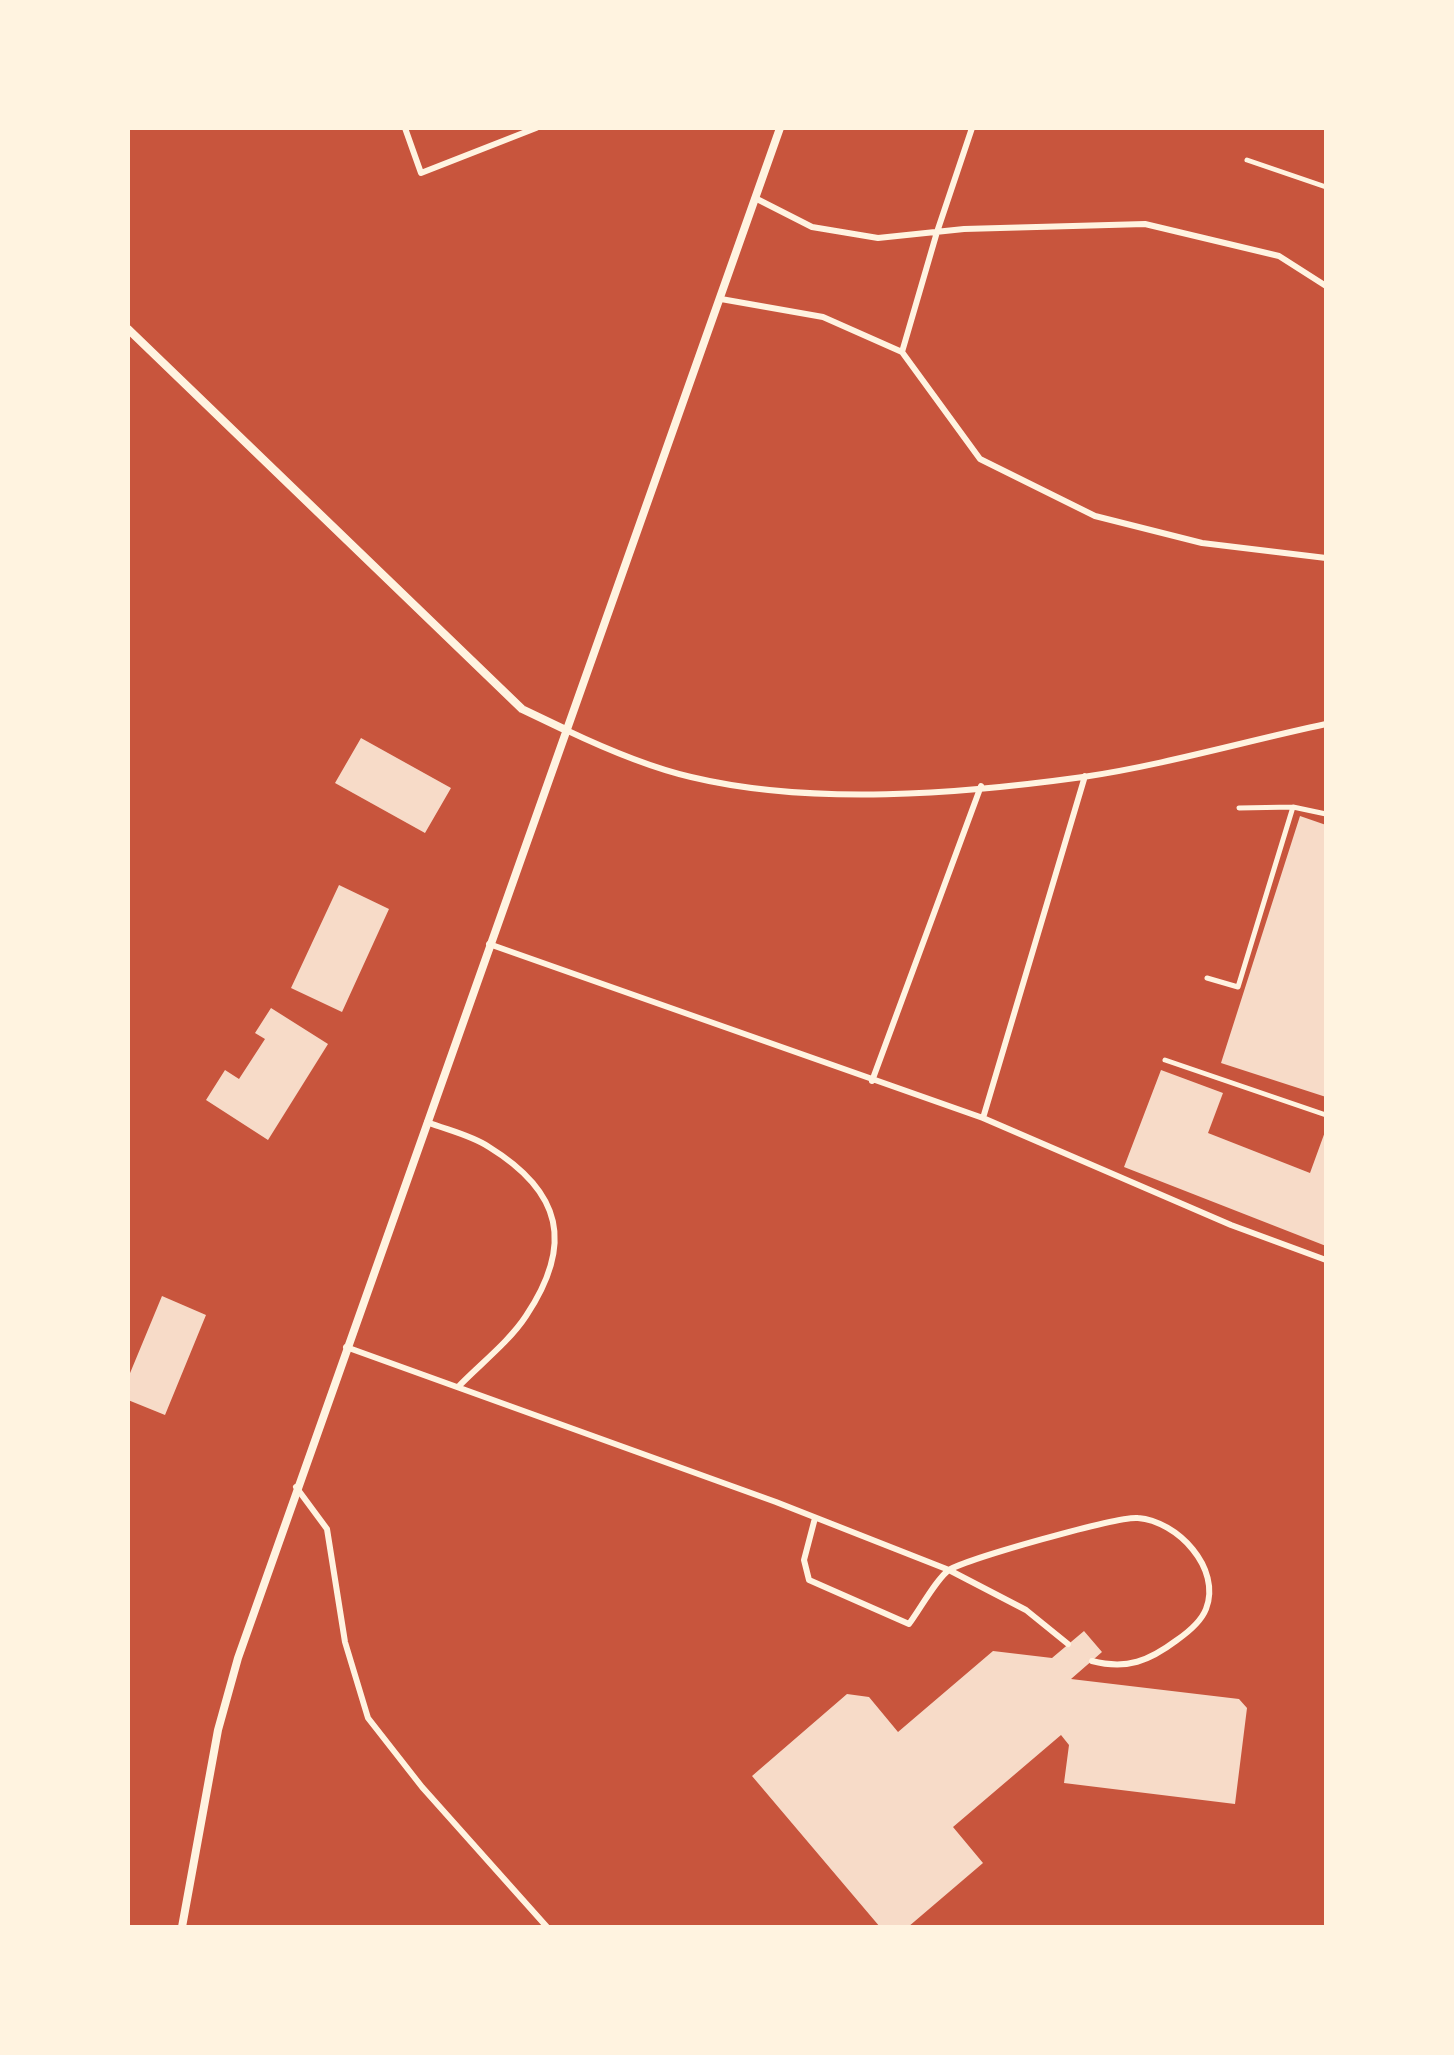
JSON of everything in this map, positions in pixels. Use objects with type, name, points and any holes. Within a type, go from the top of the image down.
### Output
[{"type":"street","points":[[182,1927],[218,1730],[238,1658],[296,1487],[780,128]]},
{"type":"street","points":[[128,329],[522,709],[566,730]]},
{"type":"lane","points":[[405,128],[421,173],[536,128]]},
{"type":"lane","points":[[902,352],[972,128]]},
{"type":"lane","points":[[755,198],[812,227],[878,238],[937,232],[1145,224],[1279,256],[1326,286]]},
{"type":"lane","points":[[721,299],[823,317],[902,352],[980,459],[1095,516],[1202,543],[1326,558]]},
{"type":"lane","points":[[566,730],[614,752],[691,777],[766,789],[912,792],[1085,776],[1326,724]]},
{"type":"lane","points":[[983,1118],[1085,776]]},
{"type":"lane","points":[[872,1081],[981,786]]},
{"type":"lane","points":[[489,944],[983,1118],[1231,1225],[1326,1260]]},
{"type":"lane","points":[[426,1122],[488,1146],[533,1182],[551,1210],[557,1232],[547,1270],[525,1317],[458,1387]]},
{"type":"lane","points":[[346,1347],[949,1570],[1026,1610],[1068,1644]]},
{"type":"lane","points":[[296,1487],[327,1529],[345,1642],[368,1718],[422,1787],[547,1927]]},
{"type":"lane","points":[[815,1518],[804,1560],[809,1580],[909,1624],[949,1570],[1100,1522],[1139,1518],[1167,1528],[1193,1547],[1208,1579],[1206,1608],[1189,1631],[1155,1656],[1125,1667],[1092,1661]]},
{"type":"path","points":[[1247,160],[1326,187]]},
{"type":"path","points":[[1239,808],[1293,807],[1326,814]]},
{"type":"path","points":[[1207,978],[1238,987],[1293,807]]},
{"type":"path","points":[[1165,1060],[1326,1115]]},
{"type":"building","points":[[361,738],[451,788],[425,833],[335,783]]},
{"type":"building","points":[[1300,816],[1326,825],[1326,1097],[1221,1063]]},
{"type":"building","points":[[339,885],[389,909],[342,1012],[291,988]]},
{"type":"building","points":[[271,1008],[328,1044],[268,1140],[206,1100],[225,1070],[239,1079],[265,1039],[255,1033]]},
{"type":"building","points":[[1161,1070],[1223,1093],[1208,1133],[1310,1173],[1326,1129],[1326,1246],[1124,1167]]},
{"type":"building","points":[[162,1296],[206,1315],[165,1415],[128,1400],[128,1378]]},
{"type":"building","points":[[1084,1631],[1102,1652],[1071,1679],[1239,1699],[1247,1708],[1235,1804],[1064,1783],[1069,1745],[1061,1735],[953,1827],[983,1863],[908,1927],[880,1927],[752,1776],[847,1694],[869,1697],[898,1732],[993,1651],[1052,1658]]}]
